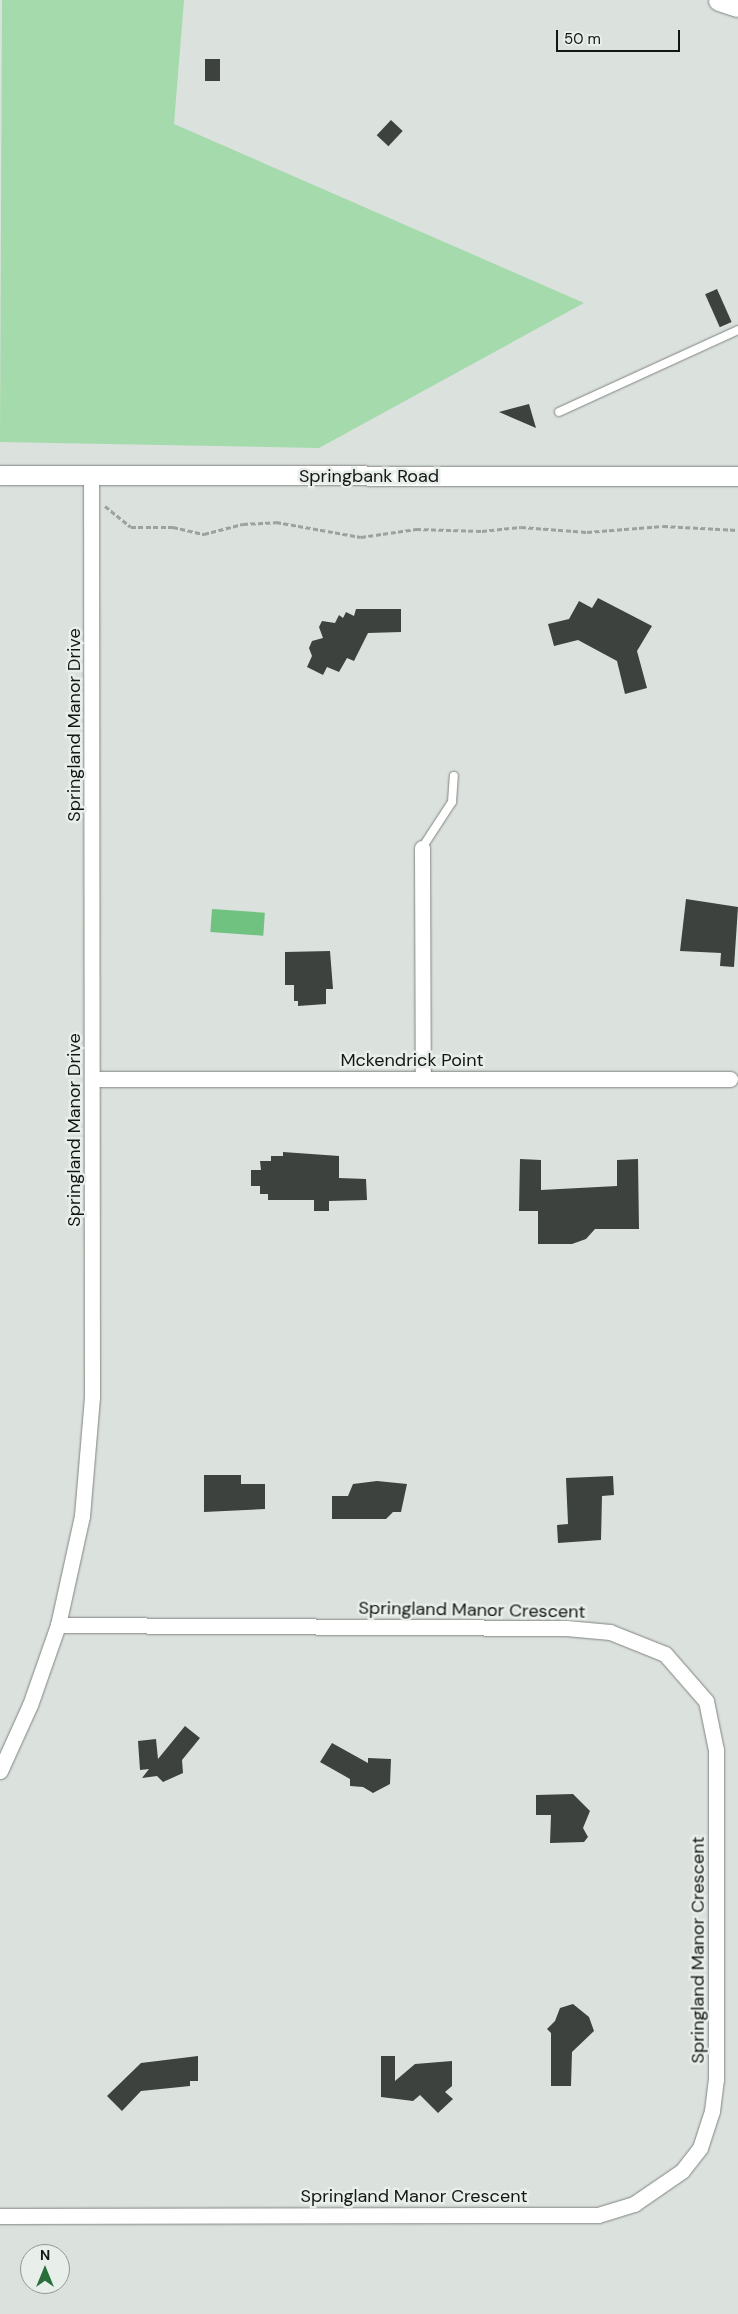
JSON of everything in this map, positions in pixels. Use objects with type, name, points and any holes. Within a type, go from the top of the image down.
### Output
[{"type":"main road","points":[[719,0],[738,6]]},
{"type":"street","name":"Springbank Road","points":[[0,475],[738,476]]},
{"type":"street","name":"Springland Manor Drive","points":[[0,1771],[30,1705],[58,1625],[82,1516],[92,1398],[94,1079],[91,475]]},
{"type":"street","points":[[422,848],[423,1079]]},
{"type":"street","name":"Mckendrick Point","points":[[94,1079],[730,1079]]},
{"type":"street","name":"Springland Manor Crescent","points":[[0,2216],[598,2215],[634,2204],[682,2171],[700,2148],[712,2111],[716,2080],[716,1750],[706,1701],[665,1654],[610,1632],[566,1628],[58,1625]]},
{"type":"lane","points":[[559,412],[738,330]]},
{"type":"lane","points":[[422,848],[452,802],[454,776]]},
{"type":"path","points":[[91,495],[130,527],[173,527],[204,534],[244,524],[276,522],[361,536],[416,529],[482,531],[521,527],[588,532],[663,526],[738,530]]},
{"type":"shaded area","points":[[2,0],[184,0],[174,124],[584,303],[319,448],[0,442]]},
{"type":"shaded area","points":[[212,909],[265,913],[263,936],[210,932]]},
{"type":"building","points":[[205,59],[220,59],[220,81],[205,81]]},
{"type":"building","points":[[391,120],[403,131],[388,146],[377,135]]},
{"type":"building","points":[[717,289],[732,322],[720,327],[705,294]]},
{"type":"building","points":[[529,404],[536,428],[499,412]]},
{"type":"building","points":[[598,598],[652,626],[637,651],[647,688],[625,694],[617,661],[578,640],[554,646],[548,624],[569,619],[579,601],[592,608]]},
{"type":"building","points":[[356,609],[401,609],[401,632],[368,633],[354,661],[347,658],[339,672],[327,667],[323,675],[307,667],[312,656],[309,648],[312,641],[323,638],[319,627],[322,621],[335,623],[339,615],[343,618],[346,612],[354,616]]},
{"type":"building","points":[[686,899],[738,907],[734,967],[720,966],[721,953],[680,951]]},
{"type":"building","points":[[330,951],[333,989],[326,989],[326,1004],[298,1006],[298,1001],[294,1001],[294,985],[285,985],[285,952]]},
{"type":"building","points":[[283,1152],[339,1156],[339,1178],[366,1179],[367,1200],[329,1201],[329,1211],[314,1211],[314,1200],[268,1200],[268,1194],[260,1194],[260,1186],[251,1186],[251,1170],[261,1170],[260,1161],[271,1161],[271,1156],[283,1156]]},
{"type":"building","points":[[520,1159],[541,1160],[541,1190],[617,1186],[617,1160],[638,1159],[639,1229],[595,1229],[586,1239],[572,1244],[538,1244],[538,1211],[519,1211]]},
{"type":"building","points":[[204,1475],[241,1475],[241,1484],[265,1484],[265,1509],[204,1512]]},
{"type":"building","points":[[613,1476],[614,1495],[602,1496],[601,1540],[558,1543],[557,1525],[568,1524],[566,1478]]},
{"type":"building","points":[[377,1481],[407,1484],[401,1512],[393,1512],[386,1519],[332,1519],[332,1496],[348,1496],[353,1484]]},
{"type":"building","points":[[185,1726],[200,1738],[182,1760],[183,1773],[163,1782],[157,1776],[142,1778],[149,1769],[140,1770],[138,1741],[156,1739],[158,1759]]},
{"type":"building","points":[[332,1743],[368,1763],[368,1758],[391,1759],[390,1784],[373,1793],[363,1787],[350,1786],[350,1779],[320,1762]]},
{"type":"building","points":[[573,1794],[590,1811],[583,1828],[588,1837],[584,1842],[550,1843],[551,1815],[536,1815],[536,1795]]},
{"type":"building","points":[[573,2004],[589,2017],[594,2031],[572,2052],[571,2086],[551,2086],[551,2033],[547,2029],[555,2021],[560,2008]]},
{"type":"building","points":[[198,2056],[198,2081],[190,2081],[190,2086],[141,2091],[122,2111],[107,2096],[141,2063]]},
{"type":"building","points":[[381,2056],[395,2056],[395,2081],[415,2064],[452,2061],[452,2086],[445,2092],[453,2099],[438,2113],[420,2095],[413,2101],[381,2097]]}]
